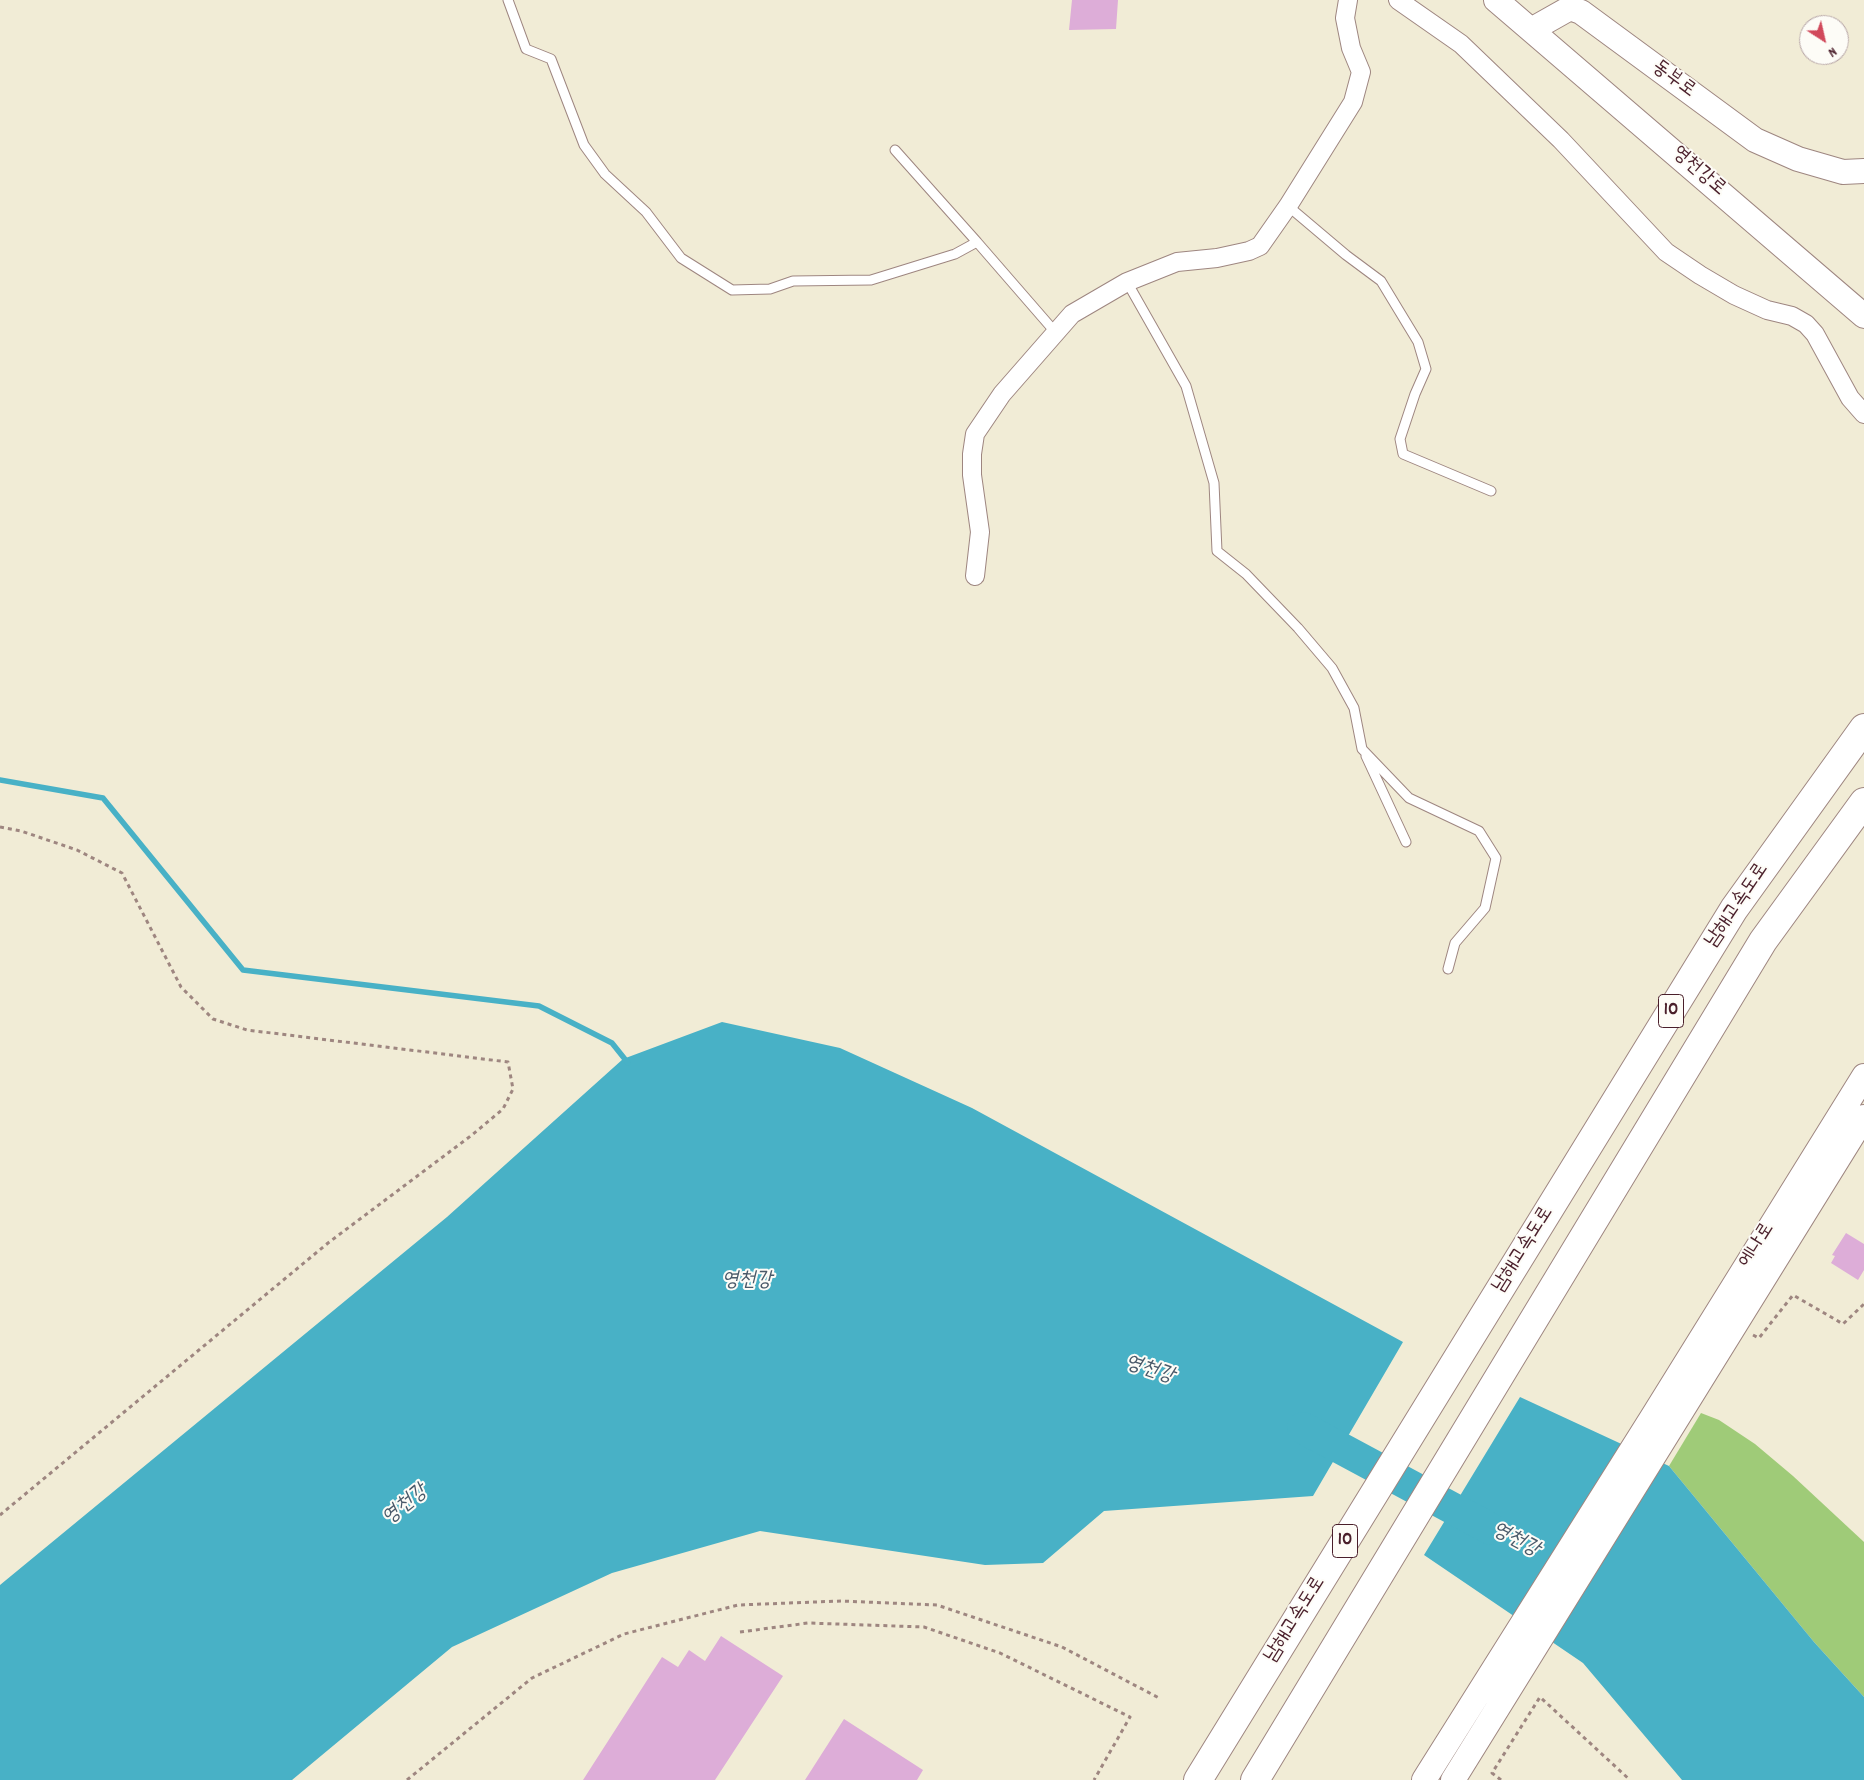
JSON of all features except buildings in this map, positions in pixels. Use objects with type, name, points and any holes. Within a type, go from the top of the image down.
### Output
[{"type":"highway","name":"남해고속도로","points":[[1198,1780],[1734,909],[1864,728]]},
{"type":"highway","name":"남해고속도로","points":[[1255,1780],[1763,941],[1864,802]]},
{"type":"street","points":[[975,576],[980,532],[972,475],[972,454],[975,434],[1002,394],[1072,314],[1126,282],[1177,262],[1217,258],[1249,251],[1260,246],[1288,206],[1353,102],[1362,72],[1351,48],[1345,18],[1348,0]]},
{"type":"street","points":[[1398,0],[1467,50],[1561,140],[1666,252],[1734,295],[1766,310],[1792,316],[1806,324],[1814,334],[1850,398],[1864,414]]},
{"type":"street","points":[[1496,0],[1531,30]]},
{"type":"street","name":"동부로","points":[[1531,30],[1570,8],[1581,12],[1755,140],[1798,159],[1843,172],[1864,171]]},
{"type":"street","name":"영천강로","points":[[1531,30],[1864,316]]},
{"type":"street","name":"에나로","points":[[1662,1422],[1864,1076]]},
{"type":"street","name":"에나로","points":[[1662,1422],[1864,1118]]},
{"type":"street","points":[[1424,1780],[1662,1422]]},
{"type":"street","points":[[1453,1780],[1662,1422]]},
{"type":"lane","points":[[508,0],[526,48],[551,59],[584,144],[605,174],[646,212],[682,258],[732,290],[770,289],[793,281],[871,280],[955,254],[977,242]]},
{"type":"lane","points":[[895,150],[1056,333]]},
{"type":"lane","points":[[1288,206],[1346,255],[1381,281],[1418,342],[1426,369],[1414,394],[1400,439],[1402,454],[1491,491]]},
{"type":"lane","points":[[1126,282],[1186,386],[1214,483],[1217,552],[1246,574],[1298,628],[1332,668],[1354,708],[1362,749],[1406,842]]},
{"type":"lane","points":[[1362,749],[1409,798],[1479,831],[1496,858],[1486,908],[1455,943],[1448,969]]},
{"type":"path","points":[[0,827],[21,831],[77,850],[122,873],[180,987],[212,1019],[247,1030],[508,1062],[512,1089],[503,1109],[472,1136],[328,1243],[0,1515]]},
{"type":"path","points":[[1746,1331],[1759,1338],[1794,1295],[1843,1324],[1864,1304]]},
{"type":"path","points":[[407,1780],[532,1678],[624,1634],[738,1605],[841,1601],[936,1605],[1062,1647],[1161,1698]]},
{"type":"path","points":[[740,1632],[808,1622],[924,1627],[1000,1652],[1130,1717],[1094,1780]]},
{"type":"path","points":[[1501,1780],[1492,1773],[1540,1697],[1630,1780]]},
{"type":"green space","points":[[1701,1413],[1719,1420],[1755,1444],[1793,1476],[1864,1542],[1864,1697],[1814,1642],[1669,1466]]},
{"type":"water","name":"영천강","points":[[722,1022],[840,1048],[972,1108],[1403,1342],[1313,1496],[1104,1511],[1043,1563],[985,1565],[760,1531],[612,1573],[452,1647],[292,1780],[0,1780],[0,1585],[447,1217],[623,1059]]},
{"type":"water","points":[[1520,1397],[1669,1466],[1814,1642],[1864,1697],[1864,1780],[1682,1780],[1583,1663],[1424,1555]]},
{"type":"waterway","points":[[0,780],[103,798],[243,970],[539,1006],[612,1043],[628,1063]]},
{"type":"waterway","name":"영천강","points":[[1303,1428],[1491,1529]]}]
